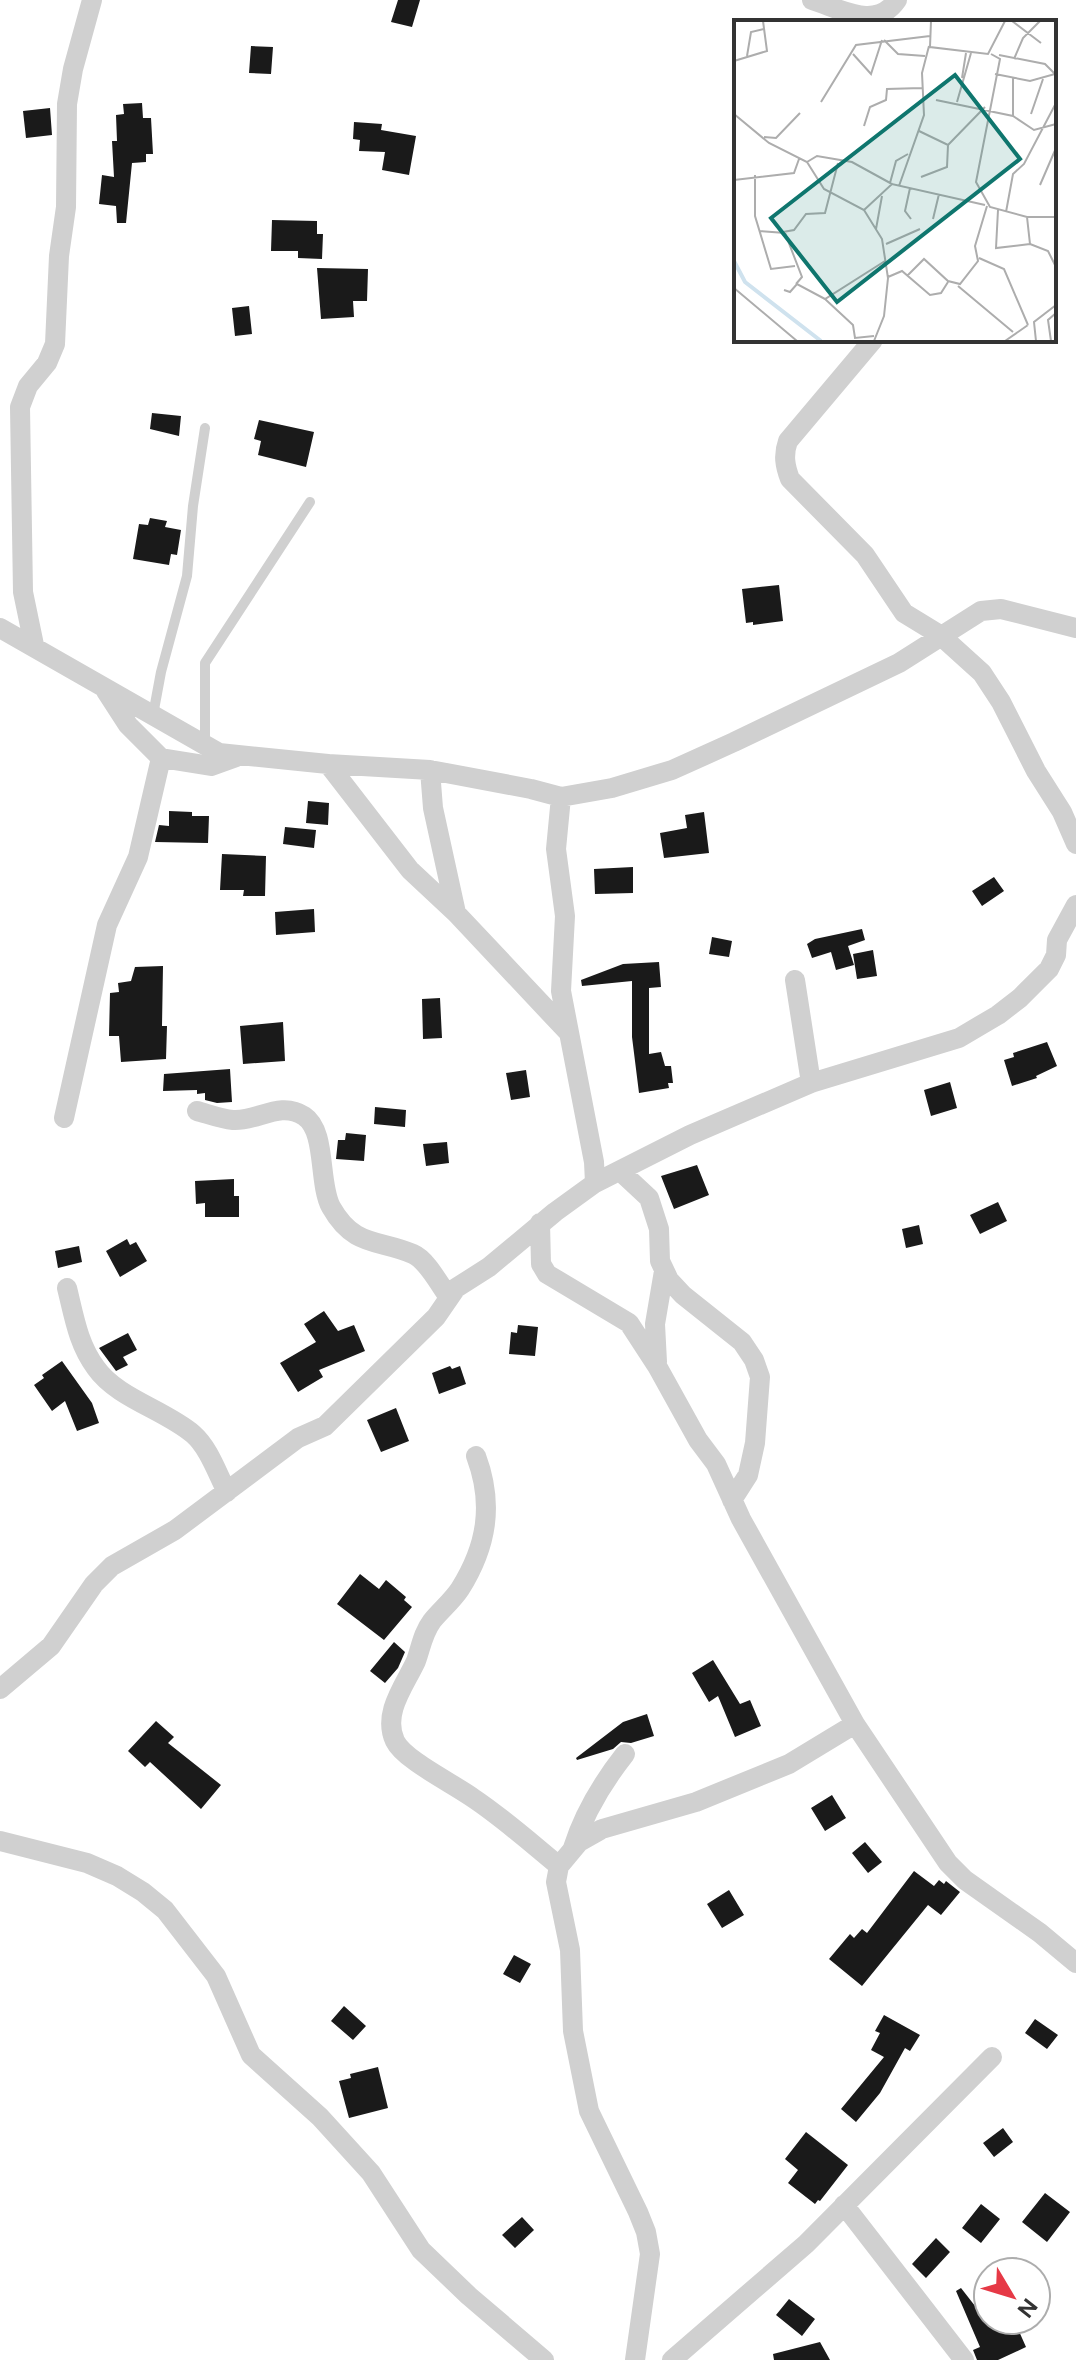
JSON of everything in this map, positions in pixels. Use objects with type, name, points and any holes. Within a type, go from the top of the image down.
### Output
[{"type":"street","points":[[34,645],[23,592],[20,407],[28,386],[47,363],[55,344],[59,256],[66,207],[67,104],[92,0]]},
{"type":"street","points":[[812,0],[870,18],[888,11]]},
{"type":"street","points":[[871,342],[788,441],[784,451],[790,479],[865,555],[904,613],[940,635],[982,673],[1062,812],[1076,844]]},
{"type":"street","points":[[0,628],[205,747],[236,757],[430,770],[561,797],[612,788],[672,770],[899,663],[981,611],[1001,609],[1076,628]]},
{"type":"street","points":[[102,686],[128,725],[161,758],[211,766],[236,757]]},
{"type":"street","points":[[64,1118],[107,925],[138,857],[161,758]]},
{"type":"street","points":[[328,764],[410,870],[456,913],[567,1031]]},
{"type":"street","points":[[430,770],[433,808],[456,913]]},
{"type":"street","points":[[561,797],[556,849],[565,907],[560,981],[594,1162],[595,1183]]},
{"type":"street","points":[[0,1689],[51,1646],[104,1573],[120,1560],[175,1530],[298,1438],[325,1426],[436,1317],[456,1288],[489,1267],[540,1223],[595,1183],[690,1135],[811,1083],[959,1038],[998,1015],[1049,969],[1056,955],[1057,940],[1076,905]]},
{"type":"street","points":[[795,980],[811,1083]]},
{"type":"street","points":[[197,1111],[234,1120],[281,1109],[304,1116],[313,1124],[323,1181],[330,1205],[339,1219],[369,1243],[416,1255],[448,1296]]},
{"type":"street","points":[[620,1171],[649,1198],[659,1229],[660,1261],[664,1271],[683,1295],[742,1342],[754,1360],[760,1377],[755,1443],[748,1475],[732,1500]]},
{"type":"street","points":[[540,1223],[541,1264],[547,1274],[623,1318],[657,1366],[698,1440],[716,1464],[732,1500],[855,1724],[948,1863],[965,1880],[1040,1933],[1076,1963]]},
{"type":"street","points":[[657,1366],[655,1324],[664,1271]]},
{"type":"street","points":[[67,1288],[78,1335],[97,1370],[112,1384],[191,1432],[207,1451],[227,1492]]},
{"type":"street","points":[[476,1456],[482,1473],[487,1523],[483,1542],[460,1590],[425,1632],[395,1704],[391,1723],[395,1741],[408,1757],[475,1799],[559,1866]]},
{"type":"street","points":[[635,2360],[650,2254],[638,2212],[589,2111],[573,2031],[570,1950],[556,1882],[559,1866],[573,1849],[602,1829],[696,1802],[789,1764],[855,1724]]},
{"type":"street","points":[[573,1849],[585,1815],[625,1754]]},
{"type":"street","points":[[0,1841],[87,1863],[117,1876],[165,1910],[216,1976],[251,2055],[320,2117],[371,2173],[421,2250],[544,2360]]},
{"type":"street","points":[[672,2360],[762,2284],[992,2057]]},
{"type":"street","points":[[844,2205],[964,2360]]},
{"type":"lane","points":[[153,715],[161,672],[187,576],[193,506],[205,428]]},
{"type":"lane","points":[[205,747],[205,663],[310,502]]},
{"type":"building","points":[[398,0],[420,0],[412,27],[391,22]]},
{"type":"building","points":[[251,46],[273,47],[271,74],[249,73]]},
{"type":"building","points":[[142,103],[143,118],[151,118],[153,154],[146,154],[146,162],[132,163],[126,223],[117,223],[116,206],[99,204],[102,175],[114,177],[112,141],[117,141],[116,115],[124,114],[123,104]]},
{"type":"building","points":[[50,108],[52,135],[26,138],[23,111]]},
{"type":"building","points":[[354,122],[382,124],[381,130],[416,136],[409,175],[382,170],[385,152],[359,151],[360,140],[353,139]]},
{"type":"building","points":[[272,220],[317,221],[317,234],[323,234],[322,259],[298,258],[298,251],[271,251]]},
{"type":"building","points":[[317,268],[368,269],[367,301],[353,301],[354,317],[321,319]]},
{"type":"building","points":[[249,306],[252,334],[235,336],[232,308]]},
{"type":"building","points":[[152,413],[181,416],[179,436],[150,429]]},
{"type":"building","points":[[259,420],[314,432],[306,467],[258,455],[261,441],[254,439]]},
{"type":"building","points":[[150,518],[167,521],[165,527],[181,530],[177,555],[171,554],[169,565],[133,559],[139,524],[148,525]]},
{"type":"building","points":[[779,585],[783,621],[746,623],[742,589]]},
{"type":"building","points":[[308,801],[329,803],[328,825],[306,823]]},
{"type":"building","points":[[169,811],[209,816],[208,843],[155,842],[159,825],[169,826]]},
{"type":"building","points":[[704,812],[709,853],[664,858],[660,833],[687,828],[685,815]]},
{"type":"building","points":[[285,827],[316,830],[314,848],[283,844]]},
{"type":"building","points":[[222,854],[266,856],[265,896],[243,896],[244,890],[220,890]]},
{"type":"building","points":[[633,867],[633,893],[595,894],[594,869]]},
{"type":"building","points":[[994,877],[1004,891],[982,906],[972,891]]},
{"type":"building","points":[[314,909],[315,932],[276,935],[275,912]]},
{"type":"building","points":[[862,929],[865,940],[848,946],[854,965],[836,970],[831,952],[812,958],[807,944],[815,939]]},
{"type":"building","points":[[712,937],[732,941],[729,957],[709,954]]},
{"type":"building","points":[[873,950],[877,976],[857,979],[853,954]]},
{"type":"building","points":[[659,962],[661,987],[649,988],[649,1054],[661,1052],[665,1066],[671,1066],[673,1083],[668,1083],[669,1088],[639,1093],[632,1037],[632,981],[582,986],[581,980],[623,964]]},
{"type":"building","points":[[163,966],[162,1026],[167,1026],[166,1059],[121,1062],[119,1036],[109,1036],[110,993],[119,992],[118,983],[131,981],[135,967]]},
{"type":"building","points":[[440,998],[442,1038],[423,1039],[422,999]]},
{"type":"building","points":[[283,1022],[285,1061],[243,1064],[240,1026]]},
{"type":"building","points":[[1047,1042],[1057,1066],[1037,1078],[1012,1086],[1004,1060],[1014,1057],[1013,1053]]},
{"type":"building","points":[[230,1069],[232,1102],[205,1100],[205,1093],[197,1094],[197,1090],[163,1091],[164,1074]]},
{"type":"building","points":[[526,1070],[530,1097],[511,1100],[506,1073]]},
{"type":"building","points":[[950,1082],[957,1108],[931,1116],[924,1090]]},
{"type":"building","points":[[375,1107],[406,1110],[405,1127],[374,1124]]},
{"type":"building","points":[[346,1133],[366,1135],[364,1161],[336,1159],[338,1140],[345,1140]]},
{"type":"building","points":[[447,1142],[449,1163],[426,1166],[423,1144]]},
{"type":"building","points":[[697,1165],[709,1195],[674,1209],[661,1176]]},
{"type":"building","points":[[234,1179],[234,1196],[239,1196],[239,1217],[205,1217],[205,1203],[196,1204],[195,1181]]},
{"type":"building","points":[[998,1202],[1007,1221],[980,1234],[970,1215]]},
{"type":"building","points":[[919,1225],[923,1244],[906,1248],[902,1229]]},
{"type":"building","points":[[127,1239],[130,1245],[136,1242],[147,1261],[120,1277],[106,1251]]},
{"type":"building","points":[[79,1246],[82,1262],[58,1268],[55,1251]]},
{"type":"building","points":[[324,1311],[338,1331],[354,1325],[365,1351],[319,1370],[323,1377],[298,1392],[280,1363],[316,1342],[304,1324]]},
{"type":"building","points":[[518,1325],[538,1327],[535,1356],[509,1354],[511,1332],[517,1333]]},
{"type":"building","points":[[128,1333],[137,1350],[123,1357],[128,1365],[116,1371],[99,1348]]},
{"type":"building","points":[[62,1361],[92,1403],[99,1423],[77,1431],[65,1401],[52,1411],[34,1385]]},
{"type":"building","points":[[450,1366],[452,1369],[460,1366],[466,1384],[439,1394],[432,1373]]},
{"type":"building","points":[[396,1408],[409,1441],[381,1452],[367,1420]]},
{"type":"building","points":[[360,1574],[379,1589],[386,1580],[406,1597],[404,1600],[412,1607],[384,1640],[337,1604]]},
{"type":"building","points":[[394,1642],[405,1652],[398,1668],[385,1683],[370,1671]]},
{"type":"building","points":[[713,1660],[740,1704],[750,1700],[761,1726],[735,1737],[718,1696],[709,1702],[692,1673]]},
{"type":"building","points":[[647,1714],[654,1736],[631,1743],[621,1742],[613,1749],[577,1760],[623,1722]]},
{"type":"building","points":[[156,1721],[174,1737],[168,1743],[221,1785],[201,1809],[150,1762],[145,1767],[128,1751]]},
{"type":"building","points":[[832,1795],[846,1818],[825,1831],[811,1808]]},
{"type":"building","points":[[865,1842],[882,1862],[868,1873],[852,1853]]},
{"type":"building","points":[[914,1871],[934,1886],[939,1880],[944,1884],[946,1881],[960,1892],[941,1915],[928,1905],[862,1986],[829,1959],[850,1934],[854,1938],[862,1929],[867,1933]]},
{"type":"building","points":[[729,1890],[744,1915],[722,1928],[707,1904]]},
{"type":"building","points":[[514,1955],[531,1964],[520,1983],[503,1974]]},
{"type":"building","points":[[344,2006],[366,2026],[353,2040],[331,2021]]},
{"type":"building","points":[[884,2015],[920,2035],[910,2051],[905,2048],[880,2093],[856,2122],[841,2109],[884,2057],[871,2050],[880,2033],[875,2031]]},
{"type":"building","points":[[1035,2019],[1058,2035],[1047,2049],[1025,2033]]},
{"type":"building","points":[[378,2067],[388,2108],[349,2118],[339,2081],[351,2078],[350,2074]]},
{"type":"building","points":[[1003,2128],[1013,2142],[994,2157],[983,2143]]},
{"type":"building","points":[[806,2132],[848,2165],[815,2204],[788,2183],[798,2170],[785,2159]]},
{"type":"building","points":[[1045,2193],[1070,2212],[1047,2242],[1022,2222]]},
{"type":"building","points":[[981,2204],[1000,2219],[981,2243],[962,2228]]},
{"type":"building","points":[[522,2217],[534,2230],[515,2248],[502,2235]]},
{"type":"building","points":[[936,2238],[950,2252],[926,2278],[912,2264]]},
{"type":"building","points":[[961,2288],[972,2302],[972,2328],[956,2291]]},
{"type":"building","points":[[789,2299],[815,2319],[802,2336],[776,2315]]},
{"type":"building","points":[[975,2336],[1021,2336],[1026,2347],[998,2360],[977,2360],[973,2350],[980,2347]]},
{"type":"building","points":[[820,2342],[830,2360],[774,2360],[773,2354]]}]
